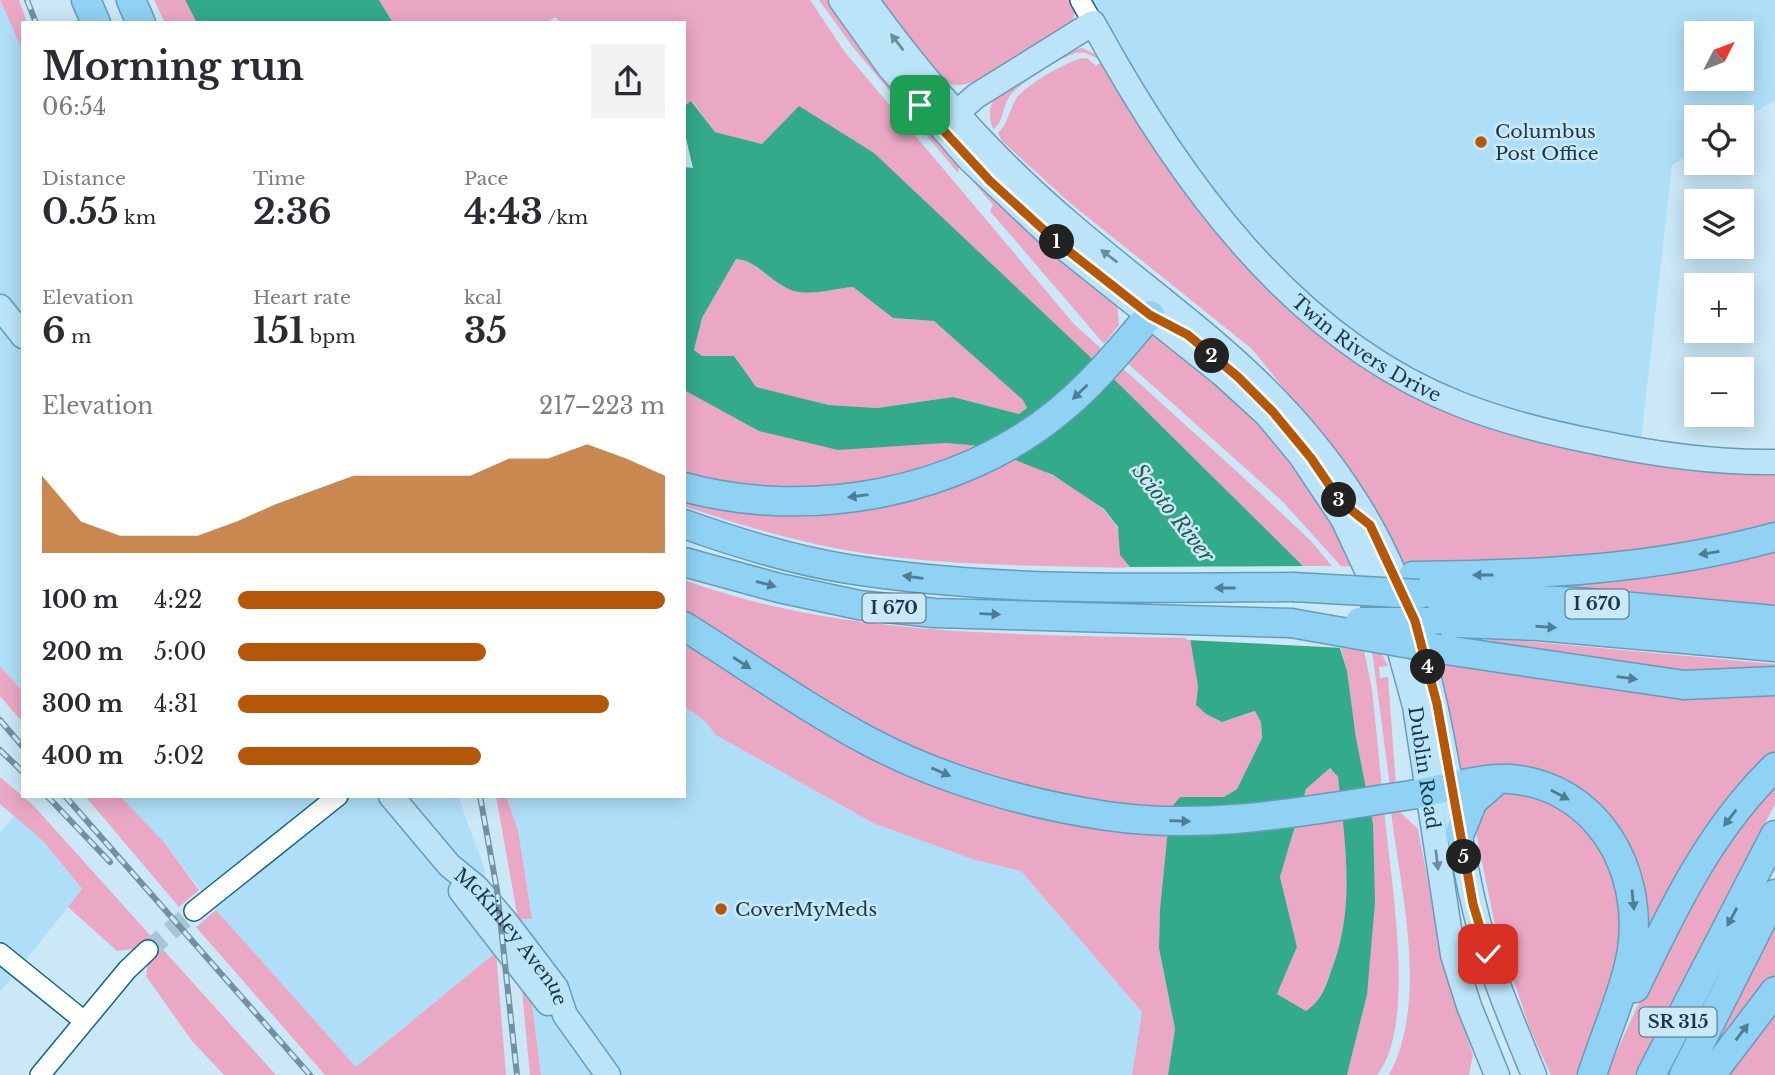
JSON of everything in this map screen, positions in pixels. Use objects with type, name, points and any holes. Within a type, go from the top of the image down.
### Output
[{"type":"highway","points":[[86,0],[95,21]]},
{"type":"highway","points":[[131,0],[140,21]]},
{"type":"highway","points":[[686,487],[760,498],[829,500],[883,493],[925,483],[977,463],[1022,439],[1077,395],[1150,315]]},
{"type":"highway","name":"I 670","points":[[686,525],[779,554],[846,569],[942,581],[1079,588],[1293,587],[1383,576],[1416,585],[1775,620]]},
{"type":"highway","points":[[1416,585],[1621,568],[1726,550],[1775,537]]},
{"type":"highway","name":"I 670","points":[[686,563],[779,588],[859,605],[934,613],[1291,623],[1429,622],[1538,626],[1775,647]]},
{"type":"highway","points":[[1291,623],[1439,649],[1684,685],[1775,681]]},
{"type":"highway","points":[[686,627],[871,743],[955,778],[1048,806],[1112,816],[1184,821],[1250,819],[1312,812],[1497,780],[1527,782],[1574,803],[1609,837],[1624,862],[1631,886],[1635,920],[1632,953],[1593,1075]]},
{"type":"highway","points":[[1593,1075],[1672,912],[1704,854],[1731,815],[1775,767]]},
{"type":"highway","points":[[1460,833],[1473,801],[1497,780]]},
{"type":"highway","name":"SR 315","points":[[1651,1075],[1775,835]]},
{"type":"highway","name":"SR 315","points":[[1684,1075],[1775,894]]},
{"type":"highway","points":[[1712,1075],[1775,991]]},
{"type":"main road","name":"Dublin Road","points":[[841,0],[889,67],[1071,225],[1196,325],[1259,380],[1334,467],[1370,525],[1415,621],[1437,704],[1443,905],[1453,955],[1469,1006],[1497,1075]]},
{"type":"main road","name":"Dublin Road","points":[[866,0],[990,181],[1057,242],[1150,315],[1266,415],[1301,456],[1343,519],[1393,626],[1440,790],[1460,833],[1473,904],[1524,1071]]},
{"type":"main road","points":[[948,120],[976,96],[1093,23]]},
{"type":"main road","name":"Twin Rivers Drive","points":[[1093,23],[1150,120],[1191,181],[1230,230],[1308,309],[1374,358],[1458,404],[1536,430],[1674,456],[1775,462]]},
{"type":"main road","points":[[0,307],[21,333]]},
{"type":"main road","points":[[1150,315],[1188,335],[1238,377],[1296,439],[1340,501],[1370,525]]},
{"type":"main road","name":"McKinley Avenue","points":[[393,798],[449,865],[464,898],[546,1002],[565,1015],[608,1075]]},
{"type":"street","name":"Twin Rivers Drive","points":[[1080,0],[1093,23]]},
{"type":"street","points":[[194,911],[335,798]]},
{"type":"street","points":[[40,1075],[148,950]]},
{"type":"street","points":[[0,953],[84,1021]]},
{"type":"shaded area","points":[[0,0],[19,0],[26,21],[21,21],[21,47]]},
{"type":"shaded area","points":[[154,0],[185,0],[196,21],[164,21]]},
{"type":"shaded area","points":[[379,0],[810,0],[844,51],[1074,324],[1244,478],[1311,541],[1332,566],[1303,566],[1122,387],[1015,288],[763,144],[715,132],[692,101],[686,105],[686,21],[560,21],[555,17],[549,21],[392,21]]},
{"type":"shaded area","points":[[819,0],[829,0],[959,165],[958,173],[852,46]]},
{"type":"shaded area","points":[[877,0],[1070,0],[1076,10],[1071,25],[975,81],[956,85],[944,83]]},
{"type":"shaded area","points":[[1070,0],[1775,0],[1775,100],[1754,113],[1754,105],[1684,105],[1684,158],[1672,165],[1639,458],[1595,450],[1320,331]]},
{"type":"shaded area","points":[[0,1],[21,48],[21,690],[0,666]]},
{"type":"shaded area","points":[[1082,48],[1099,56],[1097,58],[1076,53],[1031,78],[1010,96],[999,123],[993,129],[990,113],[996,97],[1038,70]]},
{"type":"shaded area","points":[[1087,58],[1096,66],[1104,60],[1203,211],[1446,408],[1775,470],[1775,527],[1610,558],[1403,566],[1347,467],[1252,349],[1070,203],[1002,141],[998,133],[1020,94],[1060,67]]},
{"type":"shaded area","points":[[965,172],[1117,304],[1119,325],[1104,344],[990,211],[993,205]]},
{"type":"shaded area","points":[[736,259],[752,264],[781,285],[798,292],[811,293],[853,287],[893,318],[934,321],[1024,400],[1027,408],[1019,414],[953,397],[877,408],[829,405],[755,387],[734,356],[702,356],[694,350],[702,318]]},
{"type":"shaded area","points":[[1150,333],[1158,335],[1259,423],[1305,481],[1356,567],[1341,566],[1281,500],[1125,361]]},
{"type":"shaded area","points":[[686,390],[945,443],[981,446],[911,474],[856,487],[798,489],[686,475]]},
{"type":"shaded area","points":[[1016,458],[1070,485],[1095,502],[1115,524],[1122,554],[1131,568],[988,564],[874,555],[792,538],[686,507],[686,497],[978,476]]},
{"type":"shaded area","points":[[1775,545],[1775,605],[1527,586]]},
{"type":"shaded area","points":[[686,581],[744,599],[870,623],[999,633],[1191,638],[1198,686],[1196,705],[1222,722],[1256,711],[1261,722],[1262,738],[1237,789],[1225,797],[1180,797],[1170,810],[1160,909],[1159,948],[1175,1029],[1168,1075],[1132,1075],[1142,1012],[1021,871],[972,859],[873,823],[716,735],[705,721],[686,707],[686,642],[823,729],[870,755],[933,783],[1032,814],[1134,833],[1133,808],[1067,798],[1007,784],[950,764],[897,741],[792,684],[686,618]]},
{"type":"shaded area","points":[[1490,638],[1775,664],[1775,674],[1705,678],[1488,646]]},
{"type":"shaded area","points":[[1341,648],[1364,650],[1372,689],[1396,920],[1399,992],[1396,1025],[1389,1053],[1377,1075],[1347,1075],[1367,995],[1356,738]]},
{"type":"shaded area","points":[[1372,651],[1381,652],[1388,666],[1379,667],[1380,678],[1388,677],[1396,785],[1390,786]]},
{"type":"shaded area","points":[[1436,660],[1775,691],[1775,753],[1643,953],[1605,820],[1465,775],[1457,760]]},
{"type":"shaded area","points":[[0,666],[21,690],[21,721],[0,696]]},
{"type":"shaded area","points":[[686,707],[705,721],[717,735],[873,823],[972,859],[1021,871],[1142,1012],[1132,1075],[541,1075],[532,1005],[522,991],[518,919],[532,919],[518,830],[507,798],[686,798]]},
{"type":"shaded area","points":[[1330,768],[1338,777],[1345,851],[1344,923],[1339,947],[1324,989],[1306,1011],[1277,994],[1297,947],[1280,877],[1306,789]]},
{"type":"shaded area","points":[[1775,776],[1775,804],[1635,1075],[1606,1075],[1686,900]]},
{"type":"shaded area","points":[[0,777],[21,795],[21,798],[33,805],[276,1075],[224,1075],[192,1041],[146,976],[148,962],[133,949],[117,951],[68,907],[82,889],[43,841],[0,804]]},
{"type":"shaded area","points":[[1519,788],[1566,809],[1610,857],[1625,927],[1611,988],[1576,1075],[1551,1075],[1530,1029],[1495,925],[1475,828],[1483,797]]},
{"type":"shaded area","points":[[87,798],[122,798],[164,842],[199,890],[179,907]]},
{"type":"shaded area","points":[[122,798],[459,798],[484,868],[496,952],[356,1067],[216,910],[164,842]]},
{"type":"shaded area","points":[[496,798],[507,798],[518,830],[532,919],[518,919]]},
{"type":"shaded area","points":[[1391,812],[1401,813],[1418,829],[1443,961],[1473,1055],[1469,1075],[1389,1075],[1401,1046],[1408,1014],[1410,980],[1409,946]]},
{"type":"shaded area","points":[[14,816],[43,841],[82,890],[0,992],[0,833]]},
{"type":"shaded area","points":[[216,910],[356,1067],[496,952],[506,1075],[325,1075],[196,927]]},
{"type":"shaded area","points":[[1775,922],[1775,978],[1696,1075]]},
{"type":"shaded area","points":[[522,991],[532,1005],[541,1075],[530,1075]]},
{"type":"shaded area","points":[[1775,1005],[1775,1075],[1723,1075]]},
{"type":"water","points":[[185,0],[379,0],[392,21],[196,21]]},
{"type":"water","name":"Scioto River","points":[[691,101],[715,132],[762,144],[799,106],[874,153],[1122,387],[1303,566],[1328,609],[1347,671],[1356,738],[1373,824],[1375,902],[1367,995],[1347,1075],[1168,1075],[1175,1029],[1159,948],[1170,809],[1180,797],[1224,797],[1237,789],[1262,738],[1261,722],[1255,711],[1222,722],[1196,705],[1198,686],[1190,638],[1120,555],[1118,527],[1104,509],[1053,475],[980,446],[945,443],[838,450],[759,431],[686,391],[686,167],[693,168],[686,138],[686,105]],"holes":[[[736,259],[744,260],[781,285],[798,292],[853,287],[893,318],[934,321],[1023,400],[1027,408],[1019,414],[953,397],[877,408],[829,405],[756,387],[734,356],[702,356],[694,350],[702,318]],[[1330,768],[1338,777],[1346,875],[1344,923],[1339,947],[1324,989],[1306,1011],[1277,994],[1297,947],[1280,877],[1306,789]]]},
{"type":"pier","points":[[1307,566],[1331,607],[1344,648],[1187,640],[1125,567]]},
{"type":"tunnel","points":[[148,950],[194,911]]},
{"type":"railway","points":[[27,0],[35,21]]},
{"type":"railway","points":[[0,720],[21,745]]},
{"type":"railway","points":[[0,750],[21,770]]},
{"type":"railway","points":[[49,798],[110,862]]},
{"type":"railway","points":[[67,798],[310,1075]]},
{"type":"railway","points":[[480,798],[497,890],[517,1075]]},
{"type":"place","name":"Columbus Post Office","points":[[1481,142]]},
{"type":"place","name":"CoverMyMeds","points":[[721,909]]},
{"type":"route","points":[[920,105],[990,181],[1057,242],[1150,315],[1188,335],[1238,377],[1273,412],[1311,458],[1340,501],[1370,525],[1415,621],[1427,664],[1437,704],[1473,904],[1488,954]]}]
